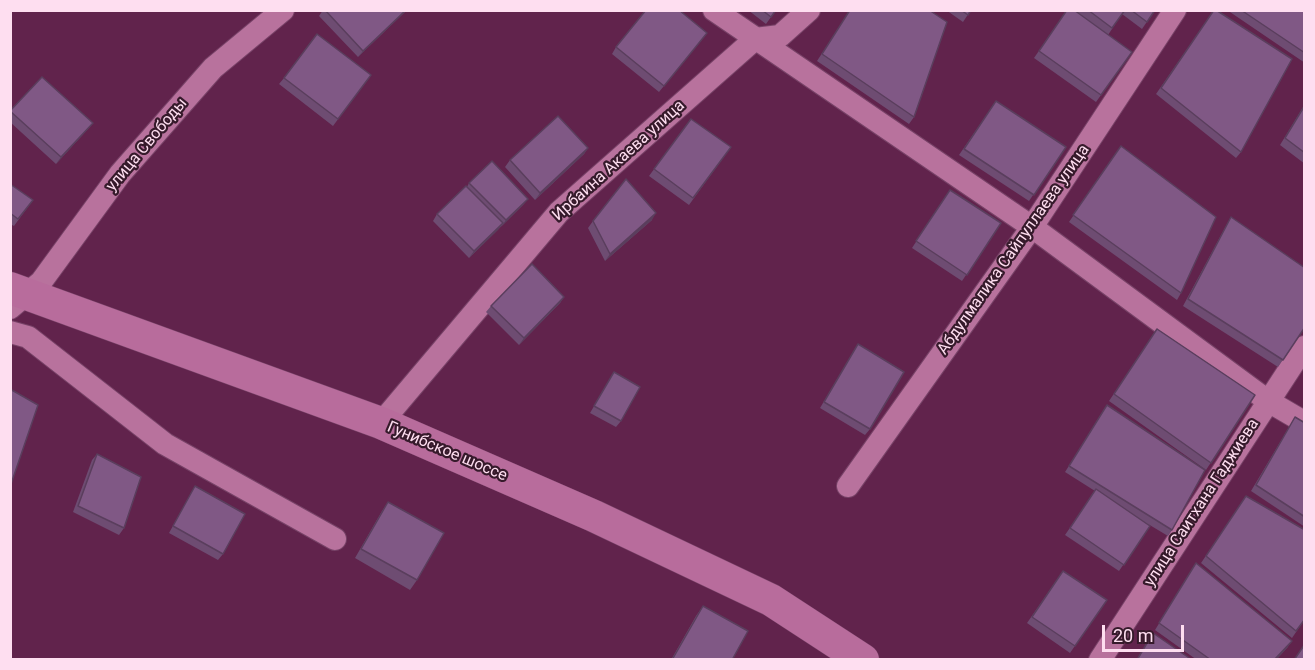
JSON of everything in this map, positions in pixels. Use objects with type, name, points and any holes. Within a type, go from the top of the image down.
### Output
[{"type":"main road","name":"Гунибское шоссе","points":[[16,297],[381,423],[594,516],[771,600],[863,660]]},
{"type":"street","name":"улица Свободы","points":[[16,297],[41,282],[120,174],[213,68],[283,10]]},
{"type":"street","points":[[714,10],[1032,227],[1268,401],[1305,422]]},
{"type":"street","name":"Ирбаина Акаева улица","points":[[381,423],[559,213],[755,39],[780,36],[809,10]]},
{"type":"street","name":"Абдулмалика Сайпуллаева улица","points":[[848,486],[1032,227],[1175,10]]},
{"type":"street","points":[[10,332],[28,337],[165,444],[335,539]]},
{"type":"street","name":"улица Саитхана Гаджиева","points":[[1100,660],[1305,346]]},
{"type":"building","points":[[325,10],[406,10],[363,51]]},
{"type":"building","points":[[646,10],[679,10],[707,33],[664,86],[616,47]]},
{"type":"building","points":[[762,10],[776,10],[771,17]]},
{"type":"building","points":[[850,10],[929,10],[947,22],[914,117],[822,54]]},
{"type":"building","points":[[961,10],[971,10],[968,15]]},
{"type":"building","points":[[1067,10],[1074,10],[1132,52],[1101,95],[1039,51]]},
{"type":"building","points":[[1088,10],[1125,10],[1112,28]]},
{"type":"building","points":[[1131,10],[1155,10],[1147,22]]},
{"type":"building","points":[[1214,10],[1292,59],[1241,152],[1161,88]]},
{"type":"building","points":[[1241,10],[1305,10],[1305,53]]},
{"type":"building","points":[[317,34],[371,75],[338,119],[284,78]]},
{"type":"building","points":[[42,77],[93,123],[61,157],[10,111]]},
{"type":"building","points":[[996,101],[1066,147],[1034,195],[964,149]]},
{"type":"building","points":[[1305,105],[1305,153],[1285,138]]},
{"type":"building","points":[[558,116],[588,148],[540,193],[510,160]]},
{"type":"building","points":[[691,119],[731,147],[693,198],[654,169]]},
{"type":"building","points":[[1121,146],[1216,217],[1181,293],[1073,215]]},
{"type":"building","points":[[492,161],[528,199],[506,220],[469,183]]},
{"type":"building","points":[[626,179],[656,213],[610,254],[593,221]]},
{"type":"building","points":[[10,184],[33,200],[18,219],[10,213]]},
{"type":"building","points":[[466,186],[503,223],[474,251],[437,214]]},
{"type":"building","points":[[950,190],[1001,223],[967,275],[916,241]]},
{"type":"building","points":[[1231,217],[1305,268],[1305,327],[1283,360],[1188,299]]},
{"type":"building","points":[[532,264],[564,297],[524,338],[491,306]]},
{"type":"building","points":[[1157,329],[1255,395],[1211,463],[1114,394]]},
{"type":"building","points":[[858,344],[904,372],[870,429],[824,402]]},
{"type":"building","points":[[614,372],[640,387],[621,421],[594,406]]},
{"type":"building","points":[[10,389],[38,405],[11,484],[10,484]]},
{"type":"building","points":[[1107,405],[1205,470],[1172,530],[1069,466]]},
{"type":"building","points":[[1295,417],[1305,423],[1305,517],[1256,485]]},
{"type":"building","points":[[97,454],[141,477],[124,528],[78,506]]},
{"type":"building","points":[[195,486],[245,514],[223,554],[173,526]]},
{"type":"building","points":[[1096,489],[1150,526],[1124,565],[1070,528]]},
{"type":"building","points":[[1246,496],[1305,530],[1305,619],[1296,631],[1206,556]]},
{"type":"building","points":[[388,502],[444,533],[417,580],[361,549]]},
{"type":"building","points":[[1196,563],[1292,641],[1274,660],[1211,660],[1159,623]]},
{"type":"building","points":[[1063,571],[1107,600],[1075,646],[1032,617]]},
{"type":"building","points":[[703,606],[748,631],[732,660],[672,660]]},
{"type":"building","points":[[1153,633],[1192,660],[1137,660]]},
{"type":"building","points":[[1305,644],[1305,660],[1294,660]]}]
